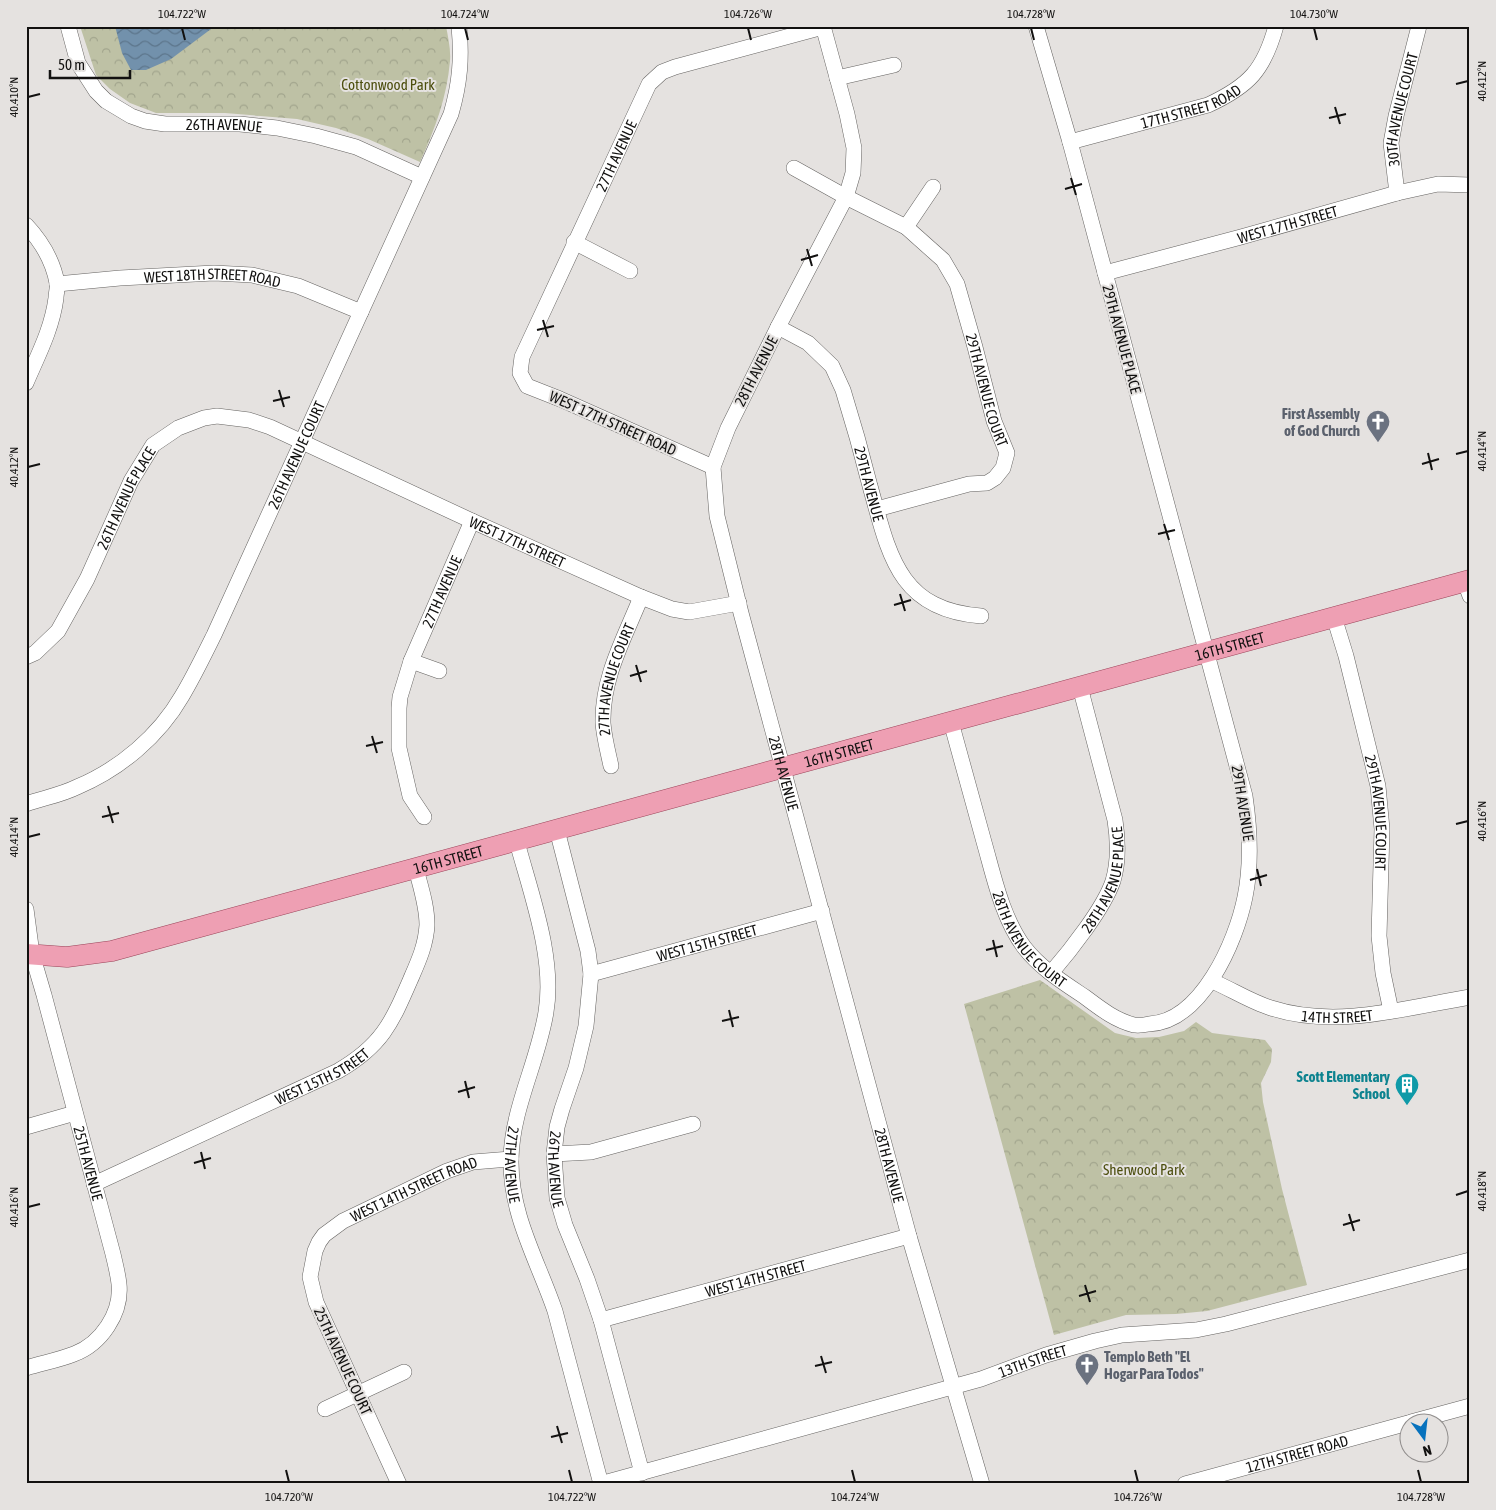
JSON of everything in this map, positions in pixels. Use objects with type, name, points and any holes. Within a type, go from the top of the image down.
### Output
[{"type":"main road","name":"16TH STREET","points":[[29,954],[67,956],[109,952],[517,842],[1334,617],[1468,586]]},
{"type":"street","name":"26TH AVENUE","points":[[68,26],[78,63],[87,79],[106,101],[131,116],[145,121],[165,124],[240,124],[285,129],[356,147],[422,177]]},
{"type":"street","name":"26TH AVENUE COURT","points":[[26,804],[76,788],[107,772],[137,750],[165,720],[182,696],[214,635],[451,114],[458,88],[461,48],[459,26]]},
{"type":"street","name":"27TH AVENUE","points":[[520,373],[522,357],[649,84],[662,72],[675,67],[823,26]]},
{"type":"street","name":"28TH AVENUE","points":[[823,26],[854,148],[853,173],[846,197],[778,326],[728,428],[713,467],[717,516],[909,1236],[982,1484]]},
{"type":"street","name":"29TH AVENUE PLACE","points":[[1036,26],[1070,142],[1207,653]]},
{"type":"street","name":"17TH STREET ROAD","points":[[1070,142],[1208,105],[1227,96],[1248,81],[1258,69],[1270,47],[1276,26]]},
{"type":"street","name":"30TH AVENUE COURT","points":[[1397,193],[1391,143],[1418,26]]},
{"type":"street","points":[[837,78],[894,65]]},
{"type":"street","name":"29TH AVENUE COURT","points":[[794,168],[906,227],[943,260],[957,284],[976,348],[994,420],[1007,453],[1002,468],[995,478],[987,483],[969,484],[877,509]]},
{"type":"street","name":"WEST 17TH STREET","points":[[1105,273],[1397,193],[1438,184],[1470,185]]},
{"type":"street","points":[[906,227],[933,186]]},
{"type":"street","points":[[26,225],[37,237],[48,255],[57,284],[50,329],[26,383]]},
{"type":"street","points":[[574,242],[630,270]]},
{"type":"street","name":"WEST 18TH STREET ROAD","points":[[57,284],[120,278],[214,274],[252,276],[298,286],[361,312]]},
{"type":"street","name":"29TH AVENUE","points":[[778,326],[808,343],[832,366],[843,390],[889,551],[904,579],[926,600],[939,608],[960,615],[981,616]]},
{"type":"street","name":"WEST 17TH STREET ROAD","points":[[520,373],[527,386],[713,467]]},
{"type":"street","name":"26TH AVENUE PLACE","points":[[26,657],[35,653],[58,631],[87,579],[131,481],[152,446],[178,428],[204,418],[217,416],[249,420],[302,441]]},
{"type":"street","name":"WEST 17TH STREET","points":[[302,441],[472,521],[641,597],[672,609],[689,612],[739,603]]},
{"type":"street","name":"27TH AVENUE","points":[[424,817],[410,796],[399,748],[399,708],[411,661],[472,521]]},
{"type":"street","name":"27TH AVENUE COURT","points":[[611,766],[603,726],[603,704],[606,684],[612,664],[641,597]]},
{"type":"street","name":"29TH AVENUE COURT","points":[[1334,617],[1346,656],[1378,786],[1382,829],[1379,936],[1383,973],[1391,1011]]},
{"type":"street","name":"29TH AVENUE","points":[[1207,653],[1245,796],[1250,846],[1246,896],[1238,925],[1212,980]]},
{"type":"street","points":[[411,661],[439,671]]},
{"type":"street","name":"28TH AVENUE PLACE","points":[[1051,973],[1101,905],[1114,879],[1117,859],[1118,842],[1115,820],[1080,687]]},
{"type":"street","name":"28TH AVENUE COURT","points":[[951,722],[1008,920],[1024,947],[1034,959],[1115,1018],[1136,1025],[1158,1024],[1176,1018],[1212,980]]},
{"type":"street","name":"26TH AVENUE","points":[[557,830],[588,951],[591,974],[586,1026],[576,1068],[562,1109],[554,1154],[557,1198],[564,1225],[588,1279],[601,1320],[642,1472]]},
{"type":"street","name":"27TH AVENUE","points":[[517,842],[548,966],[548,989],[547,1012],[536,1056],[520,1104],[511,1159],[516,1204],[526,1240],[547,1287],[555,1311],[601,1484]]},
{"type":"street","name":"WEST 15TH STREET","points":[[94,1184],[338,1071],[365,1054],[386,1031],[395,1014],[421,954],[425,940],[427,926],[425,904],[416,869]]},
{"type":"street","name":"25TH AVENUE","points":[[26,909],[29,954],[44,995],[120,1285],[115,1314],[107,1328],[94,1342],[75,1354],[26,1368]]},
{"type":"street","name":"WEST 15TH STREET","points":[[591,974],[822,911]]},
{"type":"street","name":"14TH STREET","points":[[1212,980],[1270,1008],[1304,1015],[1341,1017],[1391,1011],[1470,997]]},
{"type":"street","points":[[26,1127],[75,1113]]},
{"type":"street","points":[[554,1154],[591,1152],[693,1124]]},
{"type":"street","name":"WEST 14TH STREET ROAD","points":[[324,1235],[343,1221],[447,1172],[473,1162],[511,1159]]},
{"type":"street","name":"25TH AVENUE COURT","points":[[324,1235],[319,1242],[312,1264],[310,1277],[312,1291],[399,1484]]},
{"type":"street","name":"WEST 14TH STREET","points":[[601,1320],[909,1236]]},
{"type":"street","name":"13TH STREET","points":[[601,1484],[623,1481],[642,1472],[981,1379],[1046,1355],[1095,1341],[1122,1335],[1196,1330],[1226,1324],[1470,1260]]},
{"type":"street","points":[[325,1409],[404,1372]]},
{"type":"street","name":"12TH STREET ROAD","points":[[1448,1412],[1470,1406]]},
{"type":"street","name":"12TH STREET ROAD","points":[[1185,1484],[1398,1426]]},
{"type":"green space","name":"Cottonwood Park","points":[[80,26],[446,26],[450,61],[440,113],[420,162],[368,139],[336,128],[297,119],[225,113],[156,113],[130,103],[110,89],[96,75]]},
{"type":"green space","name":"Sherwood Park","points":[[1040,980],[1115,1033],[1136,1038],[1159,1037],[1184,1031],[1196,1022],[1212,1033],[1265,1040],[1272,1049],[1271,1062],[1261,1083],[1263,1102],[1282,1189],[1307,1285],[1207,1311],[1126,1315],[1054,1335],[964,1004]]},
{"type":"water","points":[[115,26],[215,26],[171,59],[146,70],[131,70],[122,53]]},
{"type":"place","name":"First Assembly of God Church","points":[[1378,443]]},
{"type":"place","name":"Scott Elementary School","points":[[1407,1106]]},
{"type":"place","name":"Templo Beth \"El Hogar Para Todos\"","points":[[1087,1386]]}]
